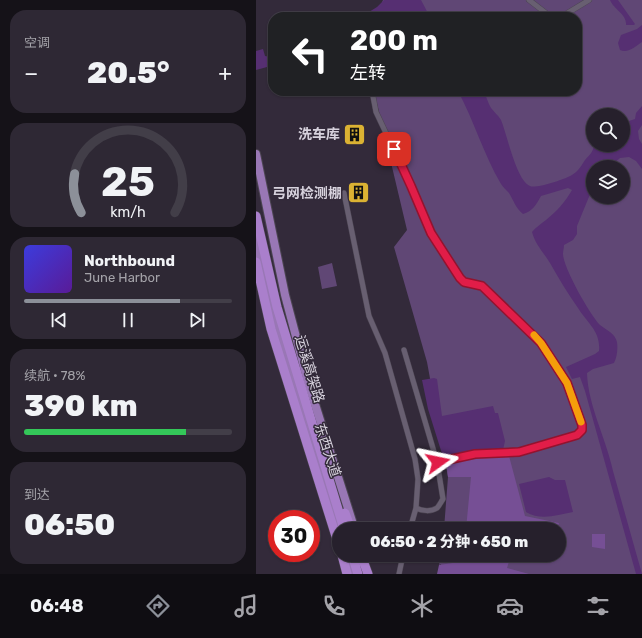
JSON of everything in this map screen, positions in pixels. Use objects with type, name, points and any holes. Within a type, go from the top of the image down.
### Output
[{"type":"highway","name":"运溪高架路","points":[[256,216],[277,307],[342,522]]},
{"type":"highway","name":"运溪高架路","points":[[256,262],[271,329],[332,523]]},
{"type":"highway","points":[[315,431],[348,522]]},
{"type":"highway","points":[[305,435],[332,528]]},
{"type":"highway","points":[[342,562],[346,574]]},
{"type":"highway","points":[[354,562],[358,574]]},
{"type":"highway","points":[[364,562],[368,574]]},
{"type":"main road","points":[[256,154],[285,295],[308,382],[353,522]]},
{"type":"main road","name":"东西大道","points":[[256,240],[277,328],[337,522]]},
{"type":"main road","points":[[349,562],[353,574]]},
{"type":"street","points":[[529,0],[545,12]]},
{"type":"street","points":[[569,12],[589,0]]},
{"type":"street","points":[[373,96],[376,112],[411,186],[431,233],[464,282],[482,286],[541,343],[567,383],[582,425],[582,430],[577,435],[519,452],[475,454],[438,462]]},
{"type":"street","points":[[344,194],[368,316],[385,353],[415,459],[418,479],[416,508],[412,522]]},
{"type":"street","points":[[404,350],[438,462],[443,499],[437,508],[430,510],[420,510],[416,508]]},
{"type":"street","points":[[399,574],[402,562]]},
{"type":"shaded area","points":[[383,0],[642,0],[642,574],[438,574],[441,564],[439,565],[440,562],[566,562],[566,522],[445,522],[448,477],[427,362],[394,247],[407,230],[375,96],[582,96],[582,12],[378,12]]},
{"type":"shaded area","points":[[384,0],[421,0],[427,12],[369,12]]},
{"type":"shaded area","points":[[610,0],[618,0],[635,24],[634,25],[626,25],[626,21]]},
{"type":"shaded area","points":[[642,25],[642,42],[629,50],[620,50],[618,43],[621,35],[637,29]]},
{"type":"shaded area","points":[[263,49],[265,56],[268,56],[267,67],[256,70],[256,51]]},
{"type":"shaded area","points":[[460,96],[486,96],[491,108],[501,120],[512,156],[520,175],[525,182],[533,187],[555,182],[574,174],[592,152],[630,152],[630,121],[635,119],[636,113],[642,106],[642,125],[638,131],[639,139],[642,144],[642,169],[636,161],[629,157],[620,158],[618,160],[586,160],[586,204],[577,226],[577,234],[573,240],[564,245],[563,254],[572,280],[590,312],[600,325],[614,336],[617,342],[617,353],[614,363],[593,369],[587,373],[588,385],[590,398],[610,459],[642,574],[636,574],[580,377],[572,379],[566,367],[599,351],[598,338],[593,328],[560,281],[537,244],[532,232],[557,210],[572,190],[568,188],[541,196],[532,209],[523,214],[501,184]]},
{"type":"shaded area","points":[[332,263],[337,286],[322,289],[318,267]]},
{"type":"shaded area","points":[[437,379],[442,416],[493,406],[495,413],[498,413],[505,441],[503,450],[474,451],[443,457],[428,409],[422,380]]},
{"type":"shaded area","points":[[509,456],[525,516],[554,522],[467,522],[471,477],[448,477],[446,462],[465,459],[467,457]]},
{"type":"shaded area","points":[[549,477],[555,480],[565,480],[573,512],[543,517],[526,512],[519,484]]},
{"type":"shaded area","points":[[592,534],[605,534],[605,549],[592,547]]},
{"type":"shaded area","points":[[459,562],[509,562],[507,568],[529,574],[437,574],[439,565]]},
{"type":"slow traffic","points":[[534,335],[561,372],[567,383],[581,422]]},
{"type":"place","name":"洗车库","points":[[355,134]]},
{"type":"place","name":"弓网检测棚","points":[[358,193]]},
{"type":"route","points":[[394,149],[431,233],[460,278],[464,282],[482,286],[541,343],[567,383],[582,425],[582,430],[577,435],[519,452],[475,454],[438,462]]}]
